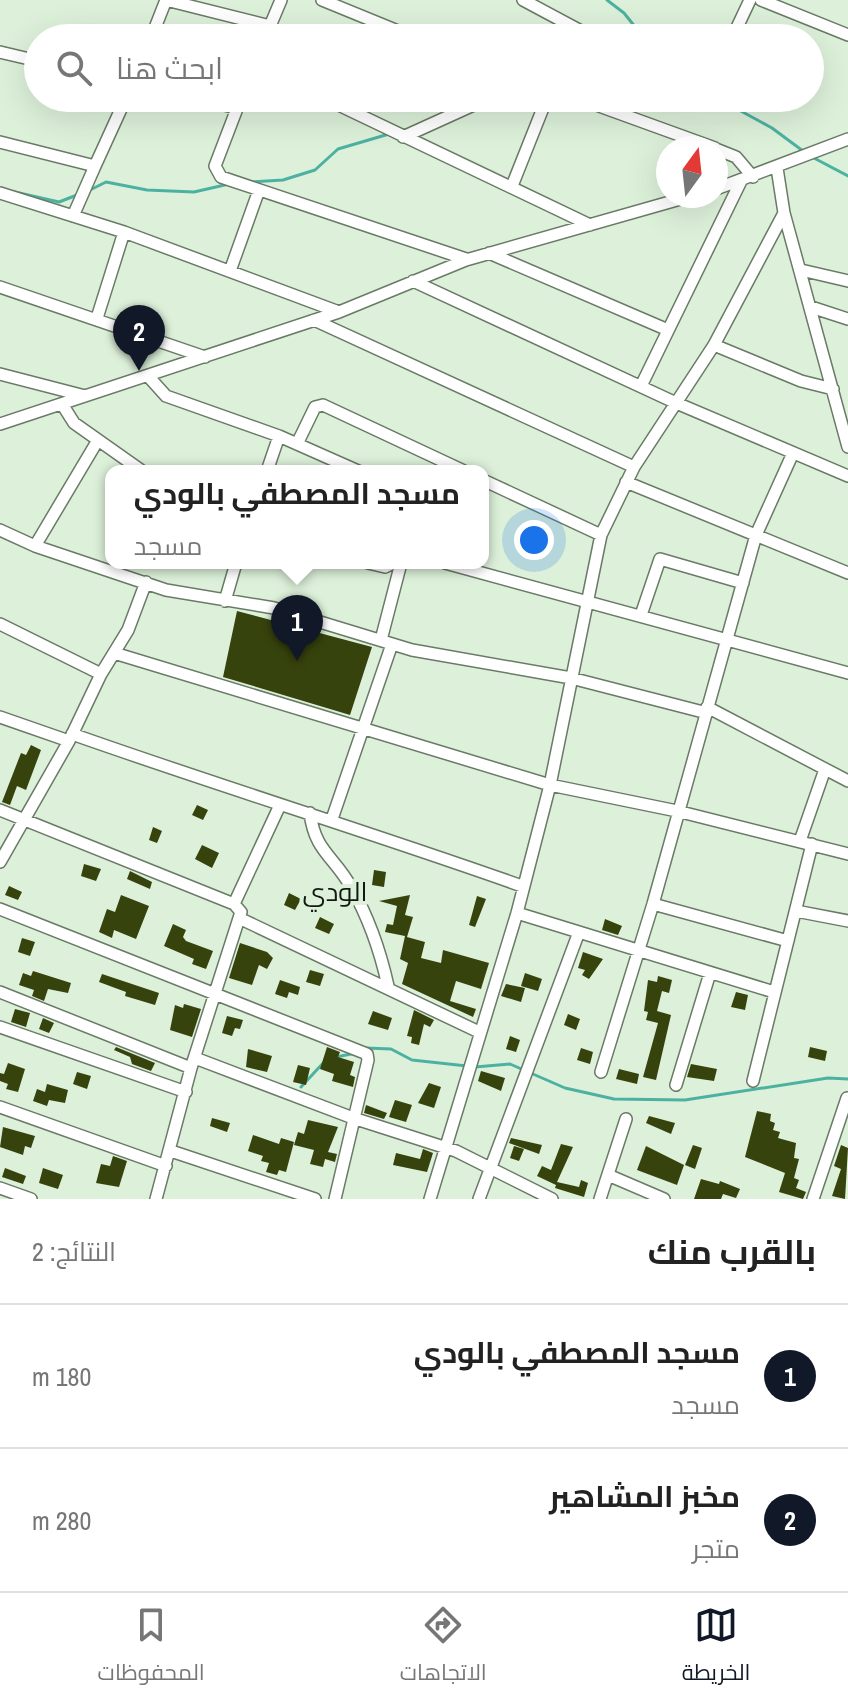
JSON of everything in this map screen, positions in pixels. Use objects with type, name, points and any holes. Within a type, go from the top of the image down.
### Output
[{"type":"street","points":[[157,24],[166,0],[242,24]]},
{"type":"street","points":[[271,24],[281,0]]},
{"type":"street","points":[[322,0],[381,24]]},
{"type":"street","points":[[523,0],[568,24]]},
{"type":"street","points":[[739,24],[750,0]]},
{"type":"street","points":[[761,0],[821,24]]},
{"type":"street","points":[[824,25],[848,35]]},
{"type":"street","points":[[0,52],[24,58]]},
{"type":"street","points":[[73,216],[120,112]]},
{"type":"street","points":[[236,112],[215,166],[216,173],[466,260]]},
{"type":"street","points":[[352,112],[590,225]]},
{"type":"street","points":[[403,137],[458,112]]},
{"type":"street","points":[[512,186],[541,112]]},
{"type":"street","points":[[617,112],[682,136]]},
{"type":"street","points":[[728,185],[848,139]]},
{"type":"street","points":[[0,142],[95,166]]},
{"type":"street","points":[[728,154],[736,157],[747,179]]},
{"type":"street","points":[[777,168],[784,213],[848,447]]},
{"type":"street","points":[[641,386],[747,179]]},
{"type":"street","points":[[230,271],[259,190]]},
{"type":"street","points":[[0,193],[124,232],[339,312]]},
{"type":"street","points":[[0,424],[339,312],[466,260],[656,206]]},
{"type":"street","points":[[430,1199],[517,913],[550,785],[601,535],[634,467],[714,345],[784,213]]},
{"type":"street","points":[[97,318],[124,232]]},
{"type":"street","points":[[489,253],[668,330]]},
{"type":"street","points":[[801,270],[848,281]]},
{"type":"street","points":[[413,281],[674,402],[848,476]]},
{"type":"street","points":[[0,287],[205,357]]},
{"type":"street","points":[[811,307],[848,319]]},
{"type":"street","points":[[314,320],[634,467]]},
{"type":"street","points":[[714,345],[801,381],[833,389]]},
{"type":"street","points":[[0,374],[86,396]]},
{"type":"street","points":[[148,376],[166,396],[279,436],[344,465]]},
{"type":"street","points":[[62,404],[74,423],[133,465]]},
{"type":"street","points":[[297,444],[318,404],[451,465]]},
{"type":"street","points":[[269,465],[279,436]]},
{"type":"street","points":[[35,546],[98,440]]},
{"type":"street","points":[[601,1072],[653,904],[756,535],[793,453]]},
{"type":"street","points":[[626,482],[848,573]]},
{"type":"street","points":[[489,483],[601,535]]},
{"type":"street","points":[[0,530],[35,546],[105,569]]},
{"type":"street","points":[[641,615],[660,559],[743,583]]},
{"type":"street","points":[[106,569],[225,601],[274,608],[386,642],[571,678],[707,710],[824,772],[848,781]]},
{"type":"street","points":[[225,601],[234,569]]},
{"type":"street","points":[[332,819],[363,728],[386,642],[400,569]]},
{"type":"street","points":[[467,569],[848,673]]},
{"type":"street","points":[[0,862],[128,630],[146,582]]},
{"type":"street","points":[[0,624],[101,674]]},
{"type":"street","points":[[114,653],[550,785],[677,811],[848,854]]},
{"type":"street","points":[[0,717],[332,819],[522,886]]},
{"type":"street","points":[[753,1081],[796,911],[806,843],[824,772]]},
{"type":"street","points":[[234,904],[280,805]]},
{"type":"street","points":[[0,810],[238,906],[241,919],[213,996],[156,1199]]},
{"type":"street","points":[[310,813],[317,844],[350,883],[369,922],[388,986]]},
{"type":"street","points":[[653,904],[788,941]]},
{"type":"street","points":[[0,909],[213,996],[367,1054],[335,1199]]},
{"type":"street","points":[[796,911],[848,921]]},
{"type":"street","points":[[517,913],[774,992]]},
{"type":"street","points":[[241,919],[388,986],[479,1032]]},
{"type":"street","points":[[479,1199],[579,932]]},
{"type":"street","points":[[676,1085],[710,973]]},
{"type":"street","points":[[0,992],[193,1063],[445,1148],[552,1199]]},
{"type":"street","points":[[0,1027],[186,1092]]},
{"type":"street","points":[[813,1199],[847,1098]]},
{"type":"street","points":[[0,1107],[166,1166]]},
{"type":"street","points":[[600,1199],[626,1119]]},
{"type":"street","points":[[171,1151],[315,1199]]},
{"type":"street","points":[[608,1175],[664,1199]]},
{"type":"street","points":[[0,1188],[31,1199]]},
{"type":"building","points":[[237,611],[372,647],[350,715],[223,677]]},
{"type":"building","points":[[31,745],[41,750],[26,790],[17,786],[10,805],[2,802],[21,753],[26,755]]},
{"type":"building","points":[[197,805],[208,810],[203,820],[192,815]]},
{"type":"building","points":[[153,827],[162,831],[157,843],[149,840]]},
{"type":"building","points":[[202,845],[219,853],[212,868],[195,859]]},
{"type":"building","points":[[84,864],[101,869],[96,881],[81,876]]},
{"type":"building","points":[[374,870],[386,872],[384,887],[372,885]]},
{"type":"building","points":[[130,871],[152,882],[150,889],[127,879]]},
{"type":"building","points":[[9,886],[22,892],[18,900],[5,895]]},
{"type":"building","points":[[289,893],[301,899],[295,910],[284,905]]},
{"type":"building","points":[[121,895],[149,906],[136,939],[114,930],[112,938],[99,932],[107,909],[115,912]]},
{"type":"building","points":[[410,895],[405,915],[413,917],[407,937],[425,942],[421,958],[441,963],[443,950],[489,963],[481,989],[456,981],[450,1001],[476,1009],[473,1017],[402,984],[408,963],[400,959],[405,936],[385,932],[387,924],[393,925],[397,906],[379,901]]},
{"type":"building","points":[[477,896],[486,899],[475,927],[469,925]]},
{"type":"building","points":[[320,917],[334,924],[329,934],[315,928]]},
{"type":"building","points":[[605,919],[622,926],[618,935],[602,930]]},
{"type":"building","points":[[173,924],[186,930],[183,937],[186,941],[213,951],[206,969],[192,964],[194,959],[164,946]]},
{"type":"building","points":[[22,938],[35,942],[30,956],[18,952]]},
{"type":"building","points":[[240,943],[267,952],[273,958],[267,969],[259,965],[252,985],[229,978]]},
{"type":"building","points":[[583,952],[603,959],[589,979],[582,975],[585,970],[578,968]]},
{"type":"building","points":[[310,970],[324,974],[320,986],[306,982]]},
{"type":"building","points":[[33,971],[71,983],[68,993],[48,989],[44,1001],[32,996],[34,990],[19,985],[23,973],[31,976]]},
{"type":"building","points":[[525,973],[542,979],[538,991],[521,986]]},
{"type":"building","points":[[102,974],[159,993],[155,1005],[125,996],[126,992],[99,982]]},
{"type":"building","points":[[658,976],[672,980],[669,993],[662,991],[657,1011],[671,1015],[656,1080],[643,1077],[658,1023],[646,1020],[648,1012],[644,1011],[648,980],[657,982]]},
{"type":"building","points":[[280,980],[300,987],[298,995],[289,992],[287,998],[275,994]]},
{"type":"building","points":[[506,984],[525,988],[521,1002],[501,996]]},
{"type":"building","points":[[736,992],[748,995],[745,1010],[731,1007]]},
{"type":"building","points":[[184,1004],[201,1009],[192,1037],[170,1030],[175,1005],[183,1008]]},
{"type":"building","points":[[15,1009],[30,1013],[26,1027],[11,1022]]},
{"type":"building","points":[[414,1010],[434,1020],[430,1027],[424,1024],[419,1045],[411,1043],[412,1037],[407,1036]]},
{"type":"building","points":[[373,1011],[392,1018],[388,1030],[368,1024]]},
{"type":"building","points":[[568,1014],[580,1019],[576,1030],[564,1025]]},
{"type":"building","points":[[227,1016],[243,1020],[240,1029],[235,1028],[232,1036],[222,1033]]},
{"type":"building","points":[[43,1018],[54,1023],[49,1033],[39,1029]]},
{"type":"building","points":[[510,1036],[520,1040],[516,1052],[506,1049]]},
{"type":"building","points":[[116,1047],[155,1063],[151,1071],[132,1064],[130,1057],[114,1050]]},
{"type":"building","points":[[327,1047],[340,1052],[338,1057],[354,1062],[350,1075],[355,1077],[353,1087],[332,1081],[334,1074],[320,1069]]},
{"type":"building","points":[[810,1047],[827,1051],[825,1061],[808,1057]]},
{"type":"building","points":[[581,1048],[593,1052],[590,1064],[577,1060]]},
{"type":"building","points":[[248,1049],[272,1056],[267,1072],[246,1067]]},
{"type":"building","points":[[8,1063],[25,1069],[18,1092],[6,1089],[8,1084],[0,1081],[0,1073],[4,1074]]},
{"type":"building","points":[[691,1064],[717,1069],[714,1081],[687,1077]]},
{"type":"building","points":[[298,1065],[310,1068],[306,1085],[293,1082]]},
{"type":"building","points":[[619,1069],[639,1074],[637,1084],[616,1079]]},
{"type":"building","points":[[481,1071],[505,1078],[501,1091],[478,1081]]},
{"type":"building","points":[[77,1072],[91,1076],[87,1089],[73,1084]]},
{"type":"building","points":[[429,1083],[441,1087],[434,1108],[418,1103]]},
{"type":"building","points":[[47,1084],[68,1090],[65,1103],[49,1100],[47,1106],[33,1101],[37,1089],[45,1092]]},
{"type":"building","points":[[395,1100],[412,1105],[406,1122],[389,1117]]},
{"type":"building","points":[[366,1105],[387,1113],[384,1119],[364,1113]]},
{"type":"building","points":[[757,1111],[771,1114],[770,1121],[775,1123],[773,1130],[780,1132],[778,1138],[796,1143],[794,1158],[799,1159],[794,1178],[799,1180],[796,1188],[806,1192],[803,1199],[779,1192],[785,1173],[745,1157]]},
{"type":"building","points":[[649,1116],[675,1123],[671,1134],[646,1123]]},
{"type":"building","points":[[212,1118],[230,1123],[227,1132],[210,1126]]},
{"type":"building","points":[[308,1120],[338,1127],[328,1152],[337,1154],[335,1162],[325,1159],[323,1167],[310,1164],[314,1150],[294,1145],[298,1132],[304,1134]]},
{"type":"building","points":[[3,1127],[35,1136],[31,1148],[25,1146],[23,1155],[0,1147]]},
{"type":"building","points":[[253,1135],[279,1144],[281,1138],[294,1142],[286,1172],[279,1170],[277,1175],[266,1172],[269,1163],[261,1161],[263,1156],[248,1151]]},
{"type":"building","points":[[511,1138],[542,1145],[539,1154],[509,1143]]},
{"type":"building","points":[[561,1144],[573,1147],[557,1182],[579,1187],[581,1180],[588,1183],[584,1197],[555,1188],[556,1185],[537,1176],[542,1166],[551,1170]]},
{"type":"building","points":[[693,1145],[702,1148],[695,1169],[685,1165]]},
{"type":"building","points":[[841,1145],[848,1148],[845,1199],[832,1196],[841,1169],[834,1166]]},
{"type":"building","points":[[514,1146],[524,1149],[519,1161],[510,1158]]},
{"type":"building","points":[[646,1146],[684,1165],[677,1185],[637,1170]]},
{"type":"building","points":[[423,1149],[433,1153],[427,1172],[393,1165],[396,1153],[420,1159]]},
{"type":"building","points":[[113,1156],[127,1161],[119,1187],[96,1183],[101,1164],[110,1166]]},
{"type":"building","points":[[5,1168],[26,1176],[23,1184],[2,1177]]},
{"type":"building","points":[[43,1168],[63,1175],[58,1189],[39,1183]]},
{"type":"building","points":[[701,1179],[719,1184],[720,1181],[740,1189],[736,1198],[723,1194],[721,1199],[694,1199]]},
{"type":"waterway","points":[[607,0],[633,24]]},
{"type":"waterway","points":[[743,112],[772,128],[803,151]]},
{"type":"waterway","points":[[252,182],[283,180],[315,170],[338,149],[389,134]]},
{"type":"waterway","points":[[812,157],[848,176]]},
{"type":"waterway","points":[[88,191],[106,182],[147,190],[194,192],[229,184]]},
{"type":"waterway","points":[[15,192],[59,202],[77,195]]},
{"type":"waterway","points":[[366,1048],[391,1049],[412,1060],[467,1066]]},
{"type":"waterway","points":[[336,1057],[356,1053]]},
{"type":"waterway","points":[[301,1087],[325,1061]]},
{"type":"waterway","points":[[475,1067],[510,1064],[565,1088],[614,1099],[685,1100],[828,1078],[848,1079]]},
{"type":"place","name":"مخبز المشاهير","points":[[139,371]]},
{"type":"place","name":"مسجد المصطفي بالودي","points":[[297,661]]},
{"type":"district","name":"الودي","points":[[335,891]]}]
